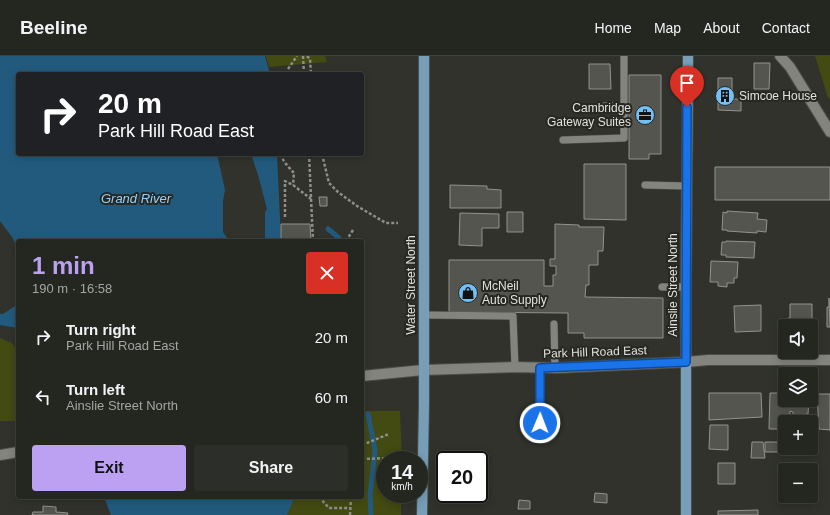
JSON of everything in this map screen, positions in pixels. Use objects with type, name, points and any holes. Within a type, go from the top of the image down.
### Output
[{"type":"main road","name":"Water Street North","points":[[422,515],[424,56]]},
{"type":"main road","name":"Ainslie Street North","points":[[686,515],[686,186],[688,56]]},
{"type":"main road","points":[[780,56],[790,67],[830,132]]},
{"type":"main road","name":"Park Hill Road East","points":[[364,376],[423,370],[515,367],[556,368],[708,360],[830,360]]},
{"type":"main road","points":[[0,454],[16,452]]},
{"type":"lane","points":[[563,140],[624,138],[624,56]]},
{"type":"lane","points":[[645,185],[686,186]]},
{"type":"lane","points":[[662,287],[686,287]]},
{"type":"lane","points":[[424,315],[513,316],[515,367]]},
{"type":"lane","points":[[554,324],[556,368]]},
{"type":"lane","points":[[540,368],[540,423]]},
{"type":"path","points":[[288,72],[288,69],[297,56]]},
{"type":"path","points":[[303,56],[304,72]]},
{"type":"path","points":[[307,56],[310,59],[311,72]]},
{"type":"path","points":[[281,156],[294,173],[293,185]]},
{"type":"path","points":[[309,156],[313,239]]},
{"type":"path","points":[[322,156],[329,183],[338,192],[357,206],[386,223],[398,223]]},
{"type":"path","points":[[285,217],[285,181],[293,185],[312,200]]},
{"type":"path","points":[[347,239],[353,230]]},
{"type":"path","points":[[364,444],[389,434]]},
{"type":"path","points":[[364,459],[376,458]]},
{"type":"path","points":[[321,499],[329,508],[350,508]]},
{"type":"path","points":[[350,515],[351,499]]},
{"type":"green space","points":[[266,56],[325,56],[327,62],[269,67]]},
{"type":"green space","points":[[815,56],[830,56],[830,98],[828,98]]},
{"type":"green space","points":[[0,338],[12,343],[16,348],[16,421],[0,421]]},
{"type":"green space","points":[[364,411],[400,411],[402,451],[376,451],[376,503],[401,503],[401,515],[287,515],[292,499],[364,499]]},
{"type":"water","name":"Grand River","points":[[0,56],[265,56],[269,72],[16,72],[16,156],[217,156],[225,190],[223,201],[223,232],[228,239],[16,239],[16,245],[0,221]]},
{"type":"water","points":[[252,156],[277,156],[281,239],[265,239],[265,212],[267,209]]},
{"type":"water","points":[[16,305],[16,328],[0,325],[0,314],[3,314]]},
{"type":"water","points":[[105,499],[294,499],[287,515],[111,515]]},
{"type":"building","points":[[754,63],[770,63],[769,89],[754,89]]},
{"type":"building","points":[[589,64],[610,64],[611,89],[589,89]]},
{"type":"building","name":"Cambridge Gateway Suites","points":[[629,75],[661,75],[661,154],[649,154],[649,159],[629,159]]},
{"type":"building","name":"Simcoe House","points":[[718,78],[732,78],[732,99],[741,99],[741,111],[718,110]]},
{"type":"building","points":[[603,103],[613,103],[613,110],[604,111]]},
{"type":"building","points":[[584,164],[626,164],[626,220],[584,219]]},
{"type":"building","points":[[715,167],[830,167],[830,200],[715,200]]},
{"type":"building","points":[[450,185],[487,186],[487,189],[501,190],[501,208],[450,208]]},
{"type":"building","points":[[319,197],[327,197],[327,206],[320,206]]},
{"type":"building","points":[[727,211],[758,213],[757,219],[767,220],[766,232],[757,231],[757,233],[722,230],[723,212],[727,213]]},
{"type":"building","points":[[507,212],[523,212],[523,232],[507,232]]},
{"type":"building","points":[[460,213],[499,214],[499,228],[482,228],[482,246],[459,245]]},
{"type":"building","points":[[281,224],[310,224],[311,239],[281,239]]},
{"type":"building","points":[[555,224],[579,225],[579,227],[604,227],[603,251],[598,251],[598,265],[589,265],[589,285],[586,285],[585,297],[663,298],[663,338],[584,338],[584,333],[568,333],[568,313],[449,312],[449,260],[544,260],[544,286],[553,286],[553,275],[556,275],[556,266],[550,266],[550,259],[555,259]]},
{"type":"building","points":[[722,242],[755,242],[754,258],[726,257],[726,255],[721,255]]},
{"type":"building","points":[[711,261],[738,262],[737,278],[734,278],[734,283],[727,283],[727,287],[718,286],[718,282],[710,282]]},
{"type":"building","points":[[829,298],[830,327],[827,327],[827,307],[829,307]]},
{"type":"building","points":[[790,304],[812,304],[812,319],[788,319],[790,318]]},
{"type":"building","points":[[761,305],[761,331],[735,332],[734,306]]},
{"type":"building","points":[[709,393],[761,393],[762,417],[709,420]]},
{"type":"building","points":[[770,393],[778,393],[778,407],[808,407],[808,414],[806,415],[793,415],[793,412],[790,411],[790,415],[778,415],[778,429],[769,429]]},
{"type":"building","points":[[818,394],[830,394],[830,430],[819,429]]},
{"type":"building","points":[[710,425],[728,425],[728,450],[709,449]]},
{"type":"building","points":[[752,442],[763,442],[765,458],[751,458]]},
{"type":"building","points":[[765,442],[778,442],[778,452],[765,452]]},
{"type":"building","points":[[718,463],[735,463],[735,484],[718,484]]},
{"type":"building","points":[[595,493],[607,494],[607,503],[594,502]]},
{"type":"building","points":[[519,500],[530,501],[530,509],[518,509]]},
{"type":"building","points":[[43,506],[56,507],[56,512],[68,513],[67,515],[32,515],[33,512],[43,512]]},
{"type":"building","points":[[758,510],[758,515],[718,515],[718,511]]},
{"type":"waterway","points":[[328,229],[339,238]]},
{"type":"waterway","points":[[368,414],[375,450],[370,495],[371,515]]},
{"type":"place","name":"Simcoe House","points":[[725,96]]},
{"type":"place","name":"Cambridge Gateway Suites","points":[[645,115]]},
{"type":"place","name":"McNeil Auto Supply","points":[[468,293]]},
{"type":"route","points":[[540,423],[540,368],[686,362],[687,107]]}]
